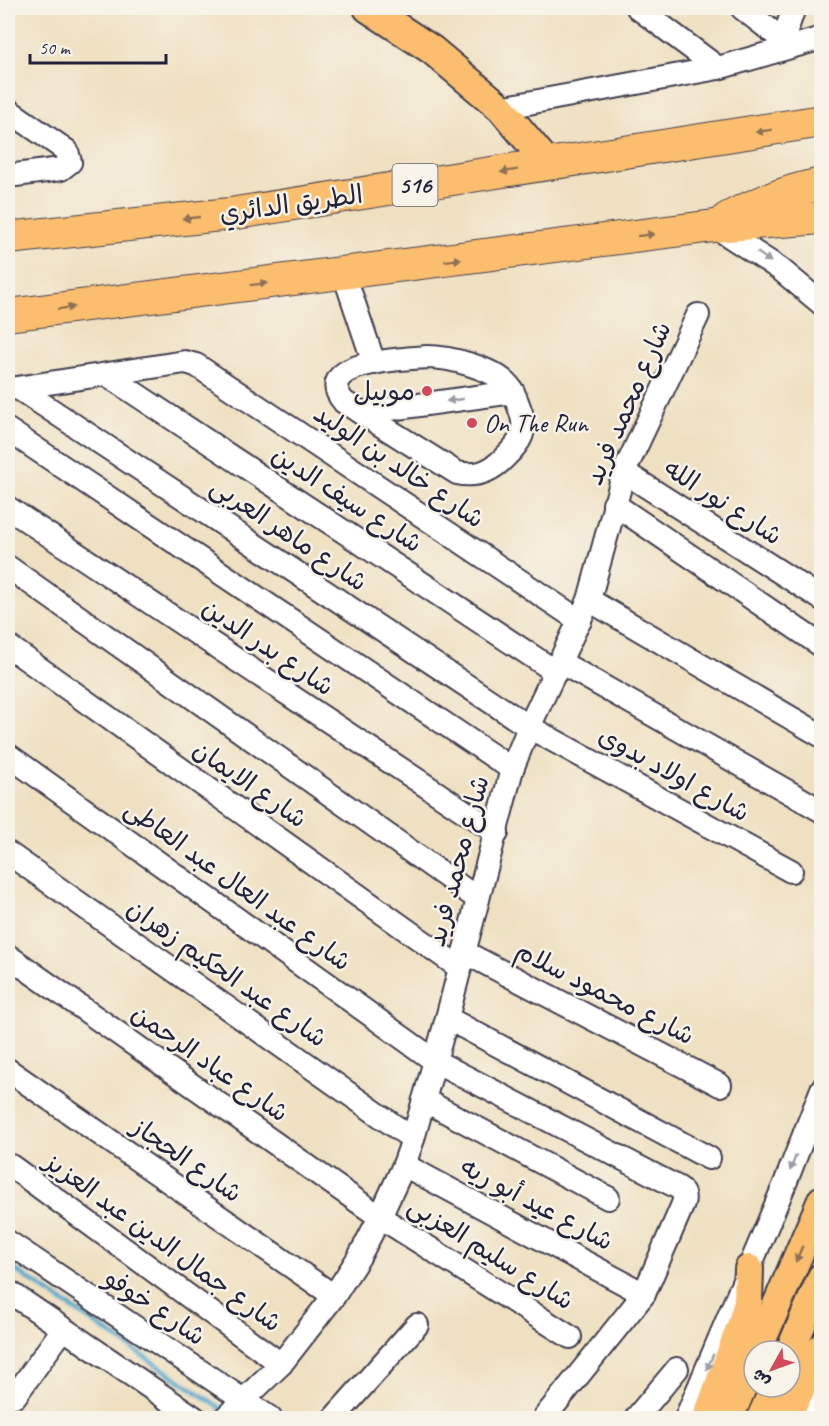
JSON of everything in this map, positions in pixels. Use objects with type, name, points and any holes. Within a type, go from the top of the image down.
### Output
[{"type":"highway","name":"الطريق الدائري","points":[[8,238],[230,213],[822,121]]},
{"type":"highway","points":[[714,226],[747,208],[780,195],[822,184]]},
{"type":"highway","points":[[8,315],[714,226],[822,218]]},
{"type":"main road","points":[[368,8],[432,50],[501,108],[549,165]]},
{"type":"main road","points":[[762,1339],[822,1200]]},
{"type":"main road","points":[[707,1419],[748,1302],[749,1269]]},
{"type":"main road","points":[[795,1339],[822,1277]]},
{"type":"main road","points":[[786,1419],[822,1347]]},
{"type":"main road","points":[[729,1419],[742,1388]]},
{"type":"main road","points":[[762,1419],[770,1399]]},
{"type":"street","points":[[638,8],[718,68]]},
{"type":"street","points":[[742,8],[783,45]]},
{"type":"street","points":[[783,45],[794,8]]},
{"type":"street","points":[[501,108],[718,68],[783,45],[822,38]]},
{"type":"street","points":[[8,110],[67,151],[70,162],[60,169],[8,176]]},
{"type":"street","points":[[714,226],[748,246],[780,269],[822,304]]},
{"type":"street","points":[[344,274],[374,363]]},
{"type":"street","name":"شارع محمد فريد","points":[[225,1419],[281,1364],[334,1296],[359,1257],[404,1165],[447,1018],[512,769],[529,727],[589,600],[624,472],[698,315]]},
{"type":"street","points":[[427,357],[449,358],[470,364],[499,378],[513,392],[524,419],[520,439],[498,464],[483,473],[474,475],[457,473],[449,469],[344,402],[339,396],[338,379],[343,372],[374,363],[427,357]]},
{"type":"street","name":"شارع خالد بن الوليد","points":[[107,375],[185,362],[206,371],[580,621]]},
{"type":"street","points":[[13,388],[107,375]]},
{"type":"street","name":"شارع سيف الدين","points":[[107,375],[558,667],[822,811]]},
{"type":"street","name":"شارع ماهر العربى","points":[[13,388],[529,727]]},
{"type":"street","points":[[361,413],[513,392]]},
{"type":"street","points":[[8,430],[512,769]]},
{"type":"street","name":"شارع نور الله","points":[[624,472],[822,599]]},
{"type":"street","points":[[614,504],[822,646]]},
{"type":"street","name":"شارع بدر الدين","points":[[8,508],[497,832]]},
{"type":"street","points":[[8,567],[478,899]]},
{"type":"street","points":[[589,600],[822,736]]},
{"type":"street","name":"شارع الايمان","points":[[8,646],[462,960]]},
{"type":"street","name":"شارع اولاد بدوى","points":[[529,727],[791,871]]},
{"type":"street","name":"شارع عبد العال عبد العاطى","points":[[8,755],[435,1060],[679,1188],[683,1194],[683,1204],[644,1294]]},
{"type":"street","name":"شارع عبد الحكيم زهران","points":[[8,853],[413,1139]]},
{"type":"street","name":"شارع عباد الرحمن","points":[[8,956],[380,1217]]},
{"type":"street","name":"شارع محمود سلام","points":[[462,960],[720,1085]]},
{"type":"street","points":[[447,1018],[709,1158]]},
{"type":"street","name":"شارع الحجاز","points":[[8,1070],[334,1296]]},
{"type":"street","points":[[686,1419],[822,1089]]},
{"type":"street","points":[[424,1100],[608,1198]]},
{"type":"street","name":"شارع عيد أبو ريه","points":[[404,1165],[644,1294]]},
{"type":"street","name":"شارع جمال الدين عبد العزيز","points":[[11,1166],[281,1364]]},
{"type":"street","name":"شارع سليم العزبى","points":[[380,1217],[570,1337]]},
{"type":"street","name":"شارع خوفو","points":[[8,1242],[270,1419]]},
{"type":"street","points":[[8,1291],[195,1419]]},
{"type":"street","points":[[544,1419],[644,1294]]},
{"type":"street","points":[[334,1419],[417,1325]]},
{"type":"street","points":[[15,1396],[63,1329]]},
{"type":"street","points":[[636,1419],[677,1369]]},
{"type":"street","points":[[804,1419],[822,1381]]},
{"type":"waterway","points":[[8,1265],[225,1411]]},
{"type":"place","name":"موبيل","points":[[427,391]]},
{"type":"place","name":"On The Run","points":[[472,423]]}]
